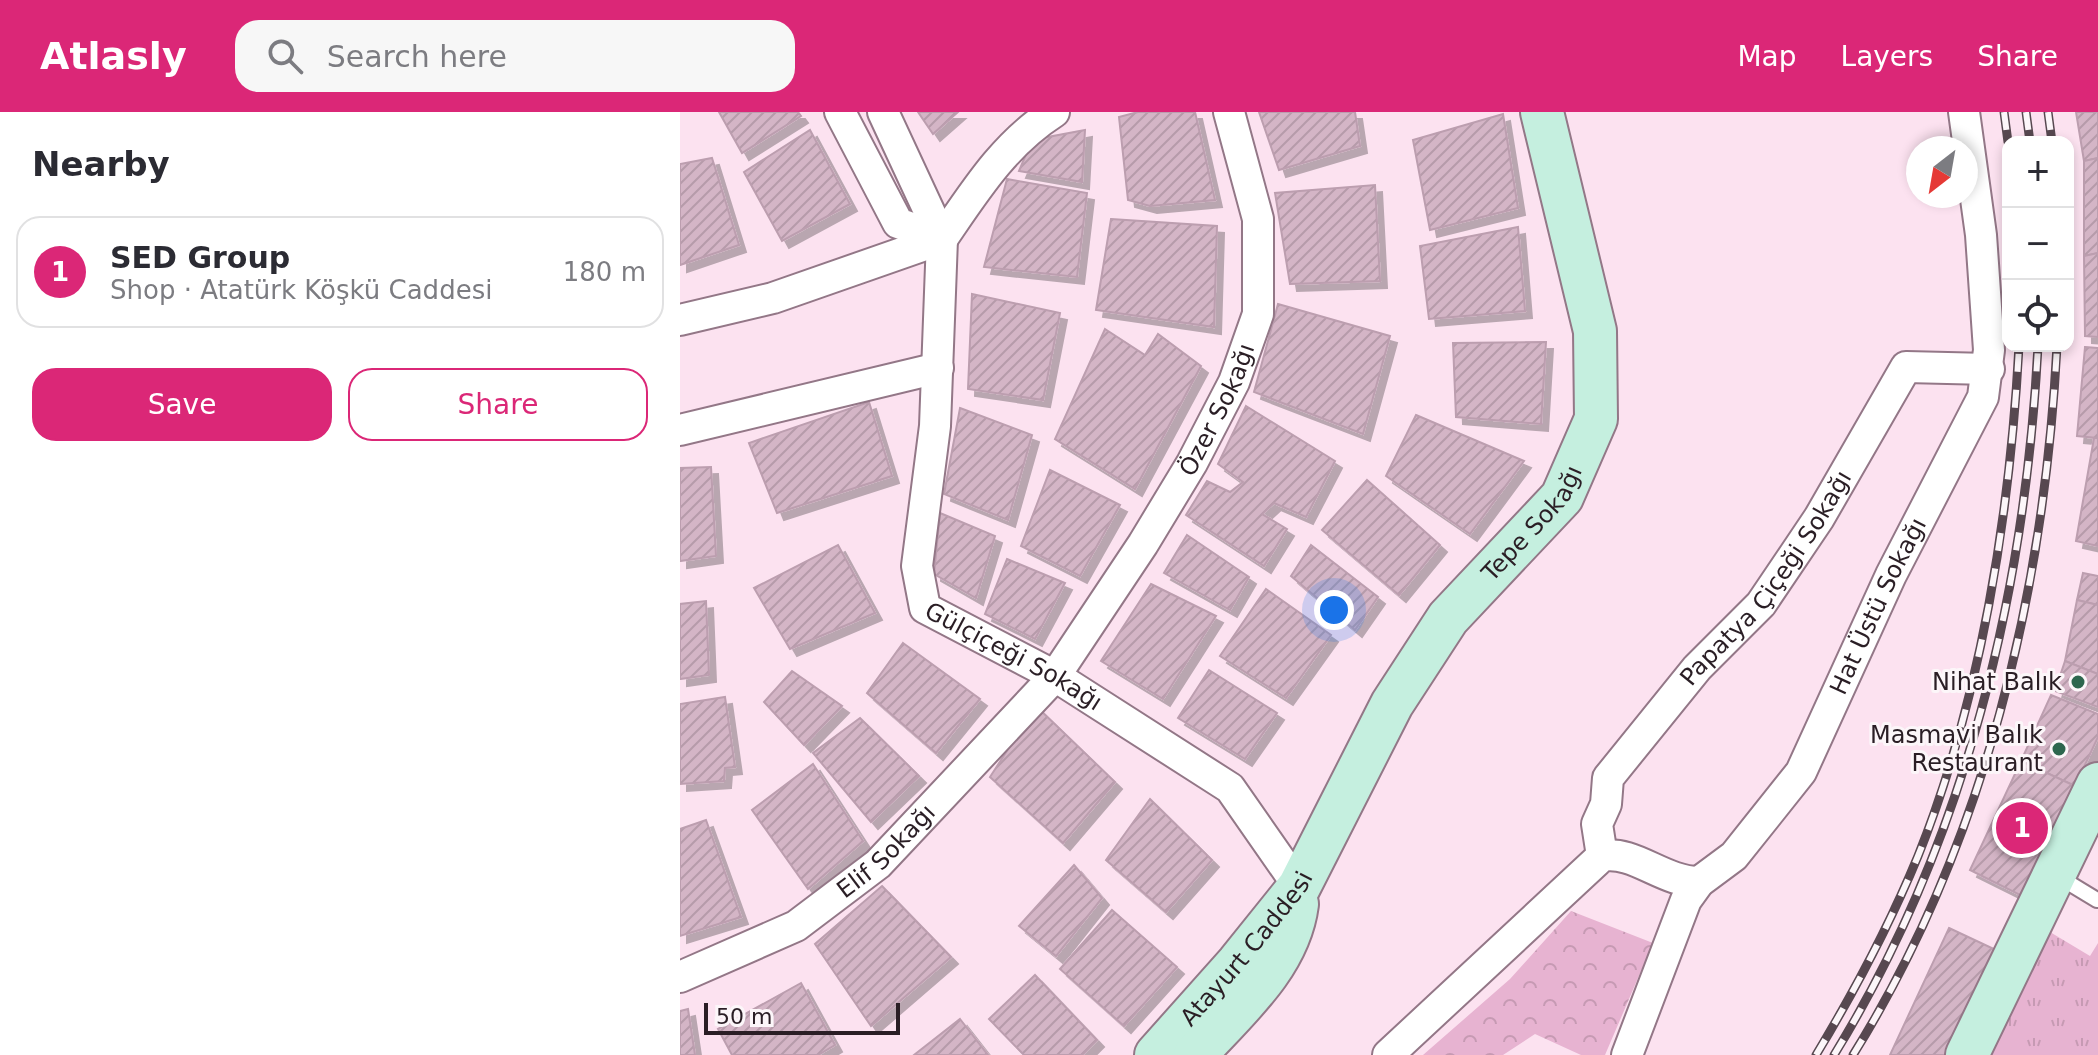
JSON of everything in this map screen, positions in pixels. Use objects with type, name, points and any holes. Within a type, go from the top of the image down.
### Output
[{"type":"main road","name":"Tepe Sokağı","points":[[1299,887],[1392,704],[1448,618],[1562,497],[1596,419],[1595,331],[1542,112]]},
{"type":"main road","points":[[1967,1055],[2098,784]]},
{"type":"main road","name":"Atayurt Caddesi","points":[[1156,1055],[1299,887]]},
{"type":"main road","name":"Atayurt Caddesi","points":[[1195,1055],[1279,959],[1295,921],[1299,887]]},
{"type":"street","points":[[840,112],[898,223],[942,239]]},
{"type":"street","points":[[883,112],[942,239]]},
{"type":"street","points":[[680,320],[773,298],[942,239],[987,174],[1025,131],[1054,112]]},
{"type":"street","name":"Özer Sokağı","points":[[1055,676],[1192,463],[1234,382],[1258,314],[1258,219],[1229,112]]},
{"type":"street","name":"Hat Üstü Sokağı","points":[[1627,1055],[1686,900],[1699,882],[1734,856],[1801,772],[1891,575],[1983,397],[1989,369],[1981,235],[1964,112]]},
{"type":"street","name":"Gülçiçeği Sokağı","points":[[942,239],[938,368],[917,566],[925,608],[1055,676],[1230,788],[1299,887]]},
{"type":"street","name":"Papatya Çiçeği Sokağı","points":[[1602,856],[1597,824],[1606,804],[1608,778],[1697,668],[1761,604],[1819,518],[1906,367],[1989,369]]},
{"type":"street","points":[[680,430],[938,368]]},
{"type":"street","name":"Elif Sokağı","points":[[680,977],[796,926],[878,864],[1055,676]]},
{"type":"street","points":[[1388,1055],[1602,856],[1622,855],[1680,882],[1699,882]]},
{"type":"lane","points":[[2055,874],[2097,900]]},
{"type":"green space","points":[[1571,911],[1653,943],[1605,1055],[1581,1055],[1535,1034],[1503,1055],[1423,1055],[1510,979]]},
{"type":"green space","points":[[2050,932],[2090,956],[2098,943],[2098,1055],[1990,1055]]},
{"type":"building","points":[[719,112],[798,112],[801,116],[742,153]]},
{"type":"building","points":[[918,112],[958,112],[933,134]]},
{"type":"building","points":[[1138,112],[1195,112],[1215,200],[1150,206],[1128,200],[1119,117]]},
{"type":"building","points":[[1259,112],[1355,112],[1360,146],[1279,170]]},
{"type":"building","points":[[2076,112],[2098,112],[2098,158],[2084,161]]},
{"type":"building","points":[[1503,114],[1518,208],[1430,230],[1413,140]]},
{"type":"building","points":[[810,130],[850,204],[782,241],[744,172]]},
{"type":"building","points":[[1085,130],[1082,182],[1019,171],[1032,140]]},
{"type":"building","points":[[712,158],[739,245],[680,265],[680,164]]},
{"type":"building","points":[[2098,158],[2098,253],[2084,256],[2084,161]]},
{"type":"building","points":[[1007,179],[1087,193],[1077,277],[984,267]]},
{"type":"building","points":[[1375,185],[1380,281],[1290,284],[1275,193]]},
{"type":"building","points":[[1111,219],[1217,226],[1214,327],[1096,310]]},
{"type":"building","points":[[1518,227],[1525,311],[1429,319],[1420,246]]},
{"type":"building","points":[[2098,253],[2098,337],[2085,336],[2084,256]]},
{"type":"building","points":[[972,294],[1060,313],[1043,400],[968,389]]},
{"type":"building","points":[[1278,304],[1390,336],[1363,434],[1254,392]]},
{"type":"building","points":[[1105,329],[1145,355],[1158,334],[1201,366],[1135,489],[1055,439]]},
{"type":"building","points":[[1546,342],[1541,424],[1456,417],[1453,343]]},
{"type":"building","points":[[2085,347],[2098,348],[2098,438],[2077,436]]},
{"type":"building","points":[[869,402],[892,476],[777,513],[749,443]]},
{"type":"building","points":[[1246,406],[1335,461],[1306,517],[1274,503],[1262,514],[1287,529],[1264,566],[1186,515],[1207,481],[1230,492],[1243,482],[1218,464]]},
{"type":"building","points":[[960,408],[1032,435],[1008,520],[944,494]]},
{"type":"building","points":[[1416,415],[1524,461],[1470,534],[1386,476]]},
{"type":"building","points":[[2094,438],[2098,438],[2098,546],[2076,541]]},
{"type":"building","points":[[711,467],[716,556],[680,561],[680,468]]},
{"type":"building","points":[[1050,470],[1120,505],[1080,576],[1021,546]]},
{"type":"building","points":[[1367,480],[1440,545],[1399,595],[1322,530]]},
{"type":"building","points":[[940,513],[995,536],[976,598],[934,574]]},
{"type":"building","points":[[1187,535],[1249,577],[1230,610],[1164,573]]},
{"type":"building","points":[[838,545],[875,613],[790,649],[754,588]]},
{"type":"building","points":[[1311,545],[1378,597],[1355,630],[1291,576]]},
{"type":"building","points":[[1007,559],[1065,583],[1035,639],[985,614]]},
{"type":"building","points":[[2083,573],[2098,576],[2098,605],[2077,600]]},
{"type":"building","points":[[1151,584],[1216,616],[1163,699],[1101,661]]},
{"type":"building","points":[[1266,589],[1331,635],[1286,698],[1220,656]]},
{"type":"building","points":[[2077,600],[2098,605],[2098,674],[2065,661]]},
{"type":"building","points":[[706,601],[709,675],[680,679],[680,604]]},
{"type":"building","points":[[903,643],[980,699],[936,753],[867,693]]},
{"type":"building","name":"Nihat Balık","points":[[2065,661],[2098,674],[2098,707],[2055,691]]},
{"type":"building","points":[[1209,670],[1277,713],[1245,759],[1178,718]]},
{"type":"building","points":[[792,671],[842,706],[804,745],[764,702]]},
{"type":"building","name":"Masmavi Balık Restaurant","points":[[2051,695],[2098,714],[2098,737],[2075,786],[2021,761]]},
{"type":"building","points":[[725,697],[735,767],[725,768],[724,781],[680,784],[680,704]]},
{"type":"building","points":[[1036,706],[1115,782],[1063,843],[990,777]]},
{"type":"building","points":[[860,718],[919,776],[871,822],[813,753]]},
{"type":"building","points":[[2021,761],[2075,786],[2022,896],[1970,870]]},
{"type":"building","points":[[813,764],[863,841],[808,889],[752,810]]},
{"type":"building","points":[[1150,799],[1212,860],[1166,912],[1106,860]]},
{"type":"building","points":[[706,820],[741,917],[680,936],[680,829]]},
{"type":"building","points":[[1074,865],[1102,898],[1056,956],[1019,926]]},
{"type":"building","points":[[882,886],[951,957],[871,1026],[815,944]]},
{"type":"building","points":[[1112,910],[1177,967],[1124,1026],[1060,969]]},
{"type":"building","points":[[1949,928],[1996,950],[1947,1055],[1890,1055]]},
{"type":"building","points":[[1035,975],[1097,1040],[1082,1055],[1024,1055],[989,1019]]},
{"type":"building","points":[[801,983],[835,1045],[818,1055],[732,1055],[718,1029]]},
{"type":"building","points":[[688,1009],[695,1055],[680,1055],[680,1011]]},
{"type":"building","points":[[960,1019],[988,1055],[914,1055]]},
{"type":"railway","points":[[2004,112],[2007,136]]},
{"type":"railway","points":[[2026,112],[2029,136]]},
{"type":"railway","points":[[2048,112],[2051,136]]},
{"type":"railway","points":[[1816,1055],[1871,957],[1907,881],[1940,796],[1959,734],[1989,605],[2000,540],[2019,352]]},
{"type":"railway","points":[[1834,1055],[1880,974],[1919,889],[1953,802],[1980,714],[2002,623],[2019,531],[2031,439],[2038,352]]},
{"type":"railway","points":[[1853,1055],[1899,974],[1939,890],[1972,803],[2000,714],[2022,623],[2038,531],[2050,439],[2057,352]]},
{"type":"place","name":"Nihat Balık","points":[[2078,682]]},
{"type":"place","name":"Masmavi Balık Restaurant","points":[[2059,749]]},
{"type":"place","name":"SED Group","points":[[2022,828]]}]
